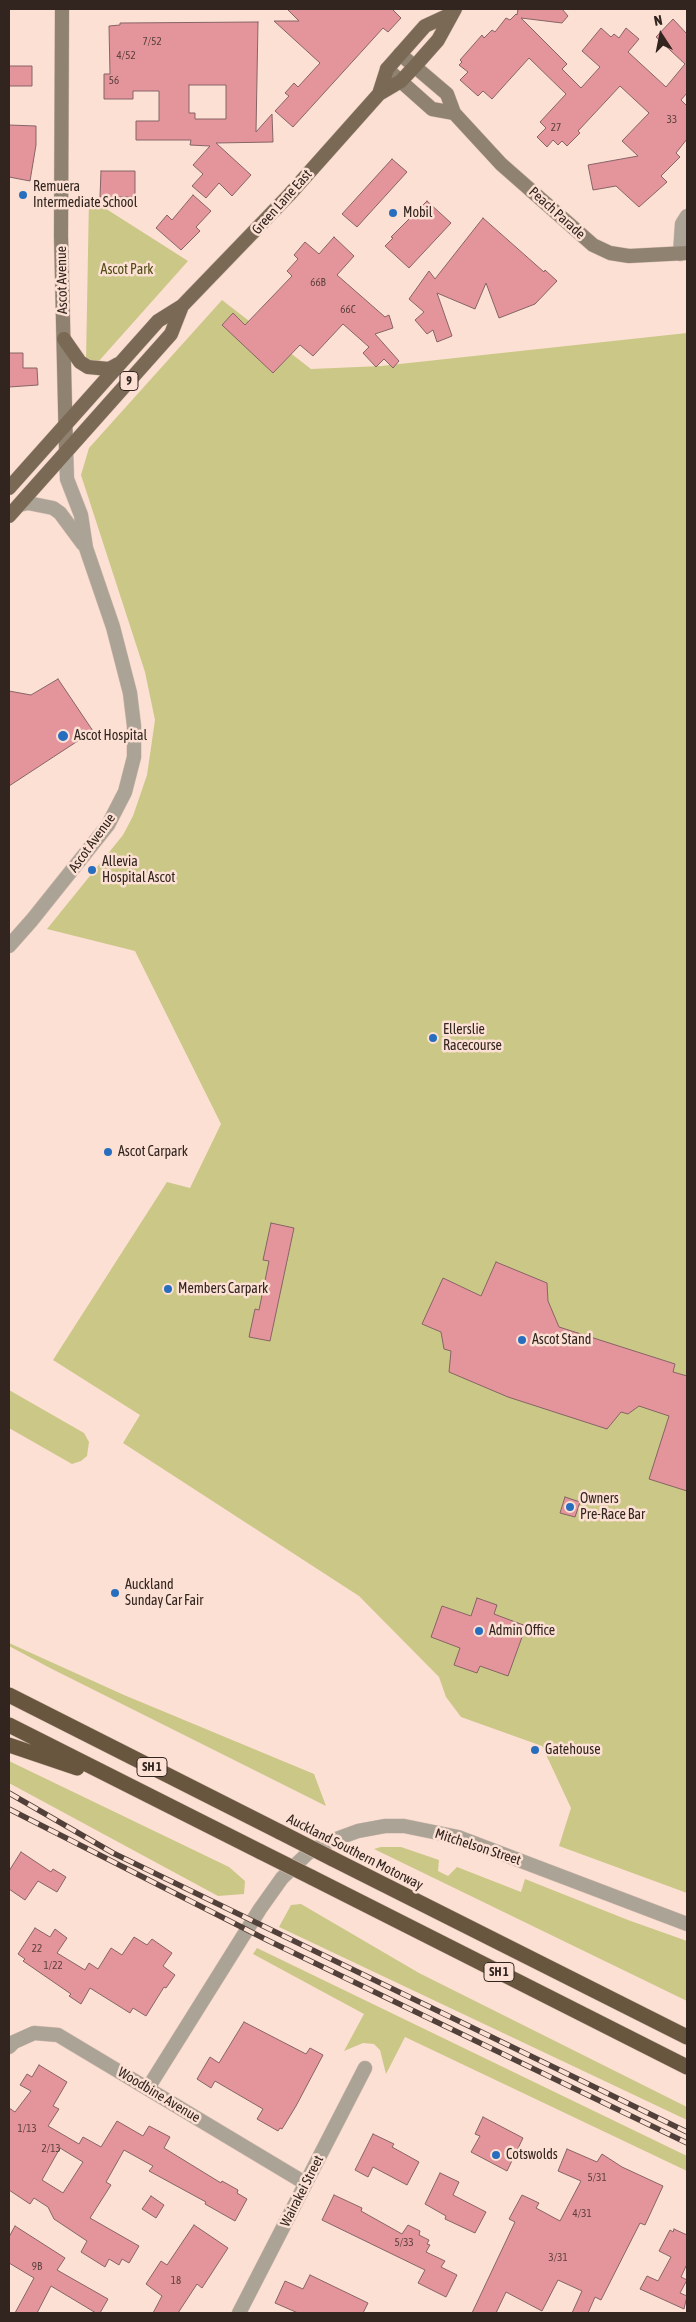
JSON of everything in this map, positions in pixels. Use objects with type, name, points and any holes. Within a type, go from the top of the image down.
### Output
[{"type":"highway","points":[[9,1690],[23,1702]]},
{"type":"highway","name":"Auckland Southern Motorway","points":[[9,1695],[687,2037]]},
{"type":"highway","name":"SH 1","points":[[9,1725],[687,2067]]},
{"type":"highway","points":[[9,1745],[126,1784]]},
{"type":"main road","name":"Ascot Avenue","points":[[62,9],[61,236],[66,449]]},
{"type":"main road","name":"Green Lane East","points":[[379,94],[387,69],[400,54],[425,26],[453,11]]},
{"type":"main road","name":"Green Lane East","points":[[9,488],[158,321],[182,306],[289,195],[379,94],[401,81],[415,66],[438,40],[453,11]]},
{"type":"main road","name":"Peach Parade","points":[[400,54],[447,94],[454,113],[501,164],[593,244],[614,254],[648,256],[684,253]]},
{"type":"main road","points":[[387,69],[432,109],[454,113]]},
{"type":"main road","name":"Green Lane East","points":[[9,516],[66,449],[171,334],[182,306]]},
{"type":"main road","points":[[64,339],[80,362],[88,367],[109,369],[120,363]]},
{"type":"street","points":[[684,253],[682,224],[687,216]]},
{"type":"street","name":"Ascot Avenue","points":[[9,946],[108,825],[125,792],[134,757],[134,726],[130,693],[113,627],[86,548],[81,515],[67,479],[66,449]]},
{"type":"street","name":"Ascot Avenue","points":[[20,505],[28,503],[53,508],[74,531],[86,548]]},
{"type":"street","name":"Mitchelson Street","points":[[148,2088],[260,1909],[282,1878],[308,1853],[328,1842],[358,1831],[385,1826],[404,1826],[458,1837],[687,1924]]},
{"type":"street","name":"Woodbine Avenue","points":[[9,2047],[14,2042],[34,2033],[58,2035],[305,2183]]},
{"type":"street","name":"Wairakei Street","points":[[239,2313],[365,2068]]},
{"type":"green space","name":"Ascot Park","points":[[89,198],[188,261],[98,362],[86,362]]},
{"type":"green space","name":"Ellerslie Racecourse","points":[[222,300],[311,369],[381,366],[687,333],[687,1893],[559,1846],[571,1808],[542,1746],[461,1717],[446,1697],[439,1677],[359,1596],[123,1443],[140,1415],[53,1360],[167,1182],[190,1188],[221,1124],[135,951],[47,929],[123,835],[133,816],[147,775],[155,720],[145,672],[81,475],[89,448]]},
{"type":"green space","points":[[9,1390],[84,1433],[89,1442],[87,1456],[81,1461],[72,1464],[9,1428]]},
{"type":"green space","points":[[9,1643],[124,1695],[314,1774],[326,1806],[50,1668],[9,1646]]},
{"type":"green space","points":[[9,1761],[229,1867],[245,1881],[244,1894],[218,1896],[9,1783]]},
{"type":"green space","points":[[401,1847],[439,1860],[438,1871],[448,1876],[457,1867],[521,1892],[525,1879],[687,1941],[687,2001],[374,1849]]},
{"type":"green space","points":[[301,1904],[419,1973],[687,2107],[687,2120],[279,1927],[291,1905]]},
{"type":"green space","points":[[257,1948],[687,2156],[687,2171],[405,2037],[386,2074],[380,2050],[374,2044],[363,2043],[344,2051],[364,2014],[253,1954]]},
{"type":"building","points":[[287,9],[392,9],[401,18],[388,32],[383,28],[293,127],[275,111],[289,96],[285,93],[294,83],[298,87],[320,63],[274,21],[299,21]]},
{"type":"building","points":[[518,9],[562,9],[568,16],[562,23],[521,18],[567,64],[562,69],[581,88],[600,67],[582,51],[601,28],[611,37],[614,34],[619,38],[626,28],[639,39],[628,52],[666,87],[685,64],[656,37],[673,19],[687,34],[687,93],[681,100],[687,106],[687,139],[676,153],[680,157],[661,176],[667,182],[639,207],[616,186],[593,190],[588,165],[638,156],[622,141],[649,113],[620,86],[578,131],[580,133],[567,146],[562,141],[558,145],[553,140],[547,147],[537,137],[546,128],[540,122],[566,94],[529,58],[492,99],[483,91],[478,96],[460,80],[468,72],[459,65],[462,62],[460,60],[482,35],[484,38],[492,30],[495,32],[506,18],[510,20],[517,15]]},
{"type":"building","points":[[258,22],[256,132],[272,114],[273,142],[216,143],[251,175],[232,196],[219,183],[206,198],[192,186],[203,174],[193,165],[210,146],[190,145],[191,140],[136,140],[136,121],[159,121],[159,91],[133,91],[133,99],[104,99],[104,74],[110,74],[109,26],[120,25],[120,23]],"holes":[[[189,85],[226,85],[226,119],[195,119],[195,113],[189,113]]]},
{"type":"building","points":[[9,66],[32,66],[32,86],[9,86]]},
{"type":"building","points":[[9,125],[36,126],[36,145],[30,181],[9,177]]},
{"type":"building","points":[[392,159],[407,172],[357,227],[342,214]]},
{"type":"building","points":[[101,171],[135,171],[135,197],[100,197]]},
{"type":"building","points":[[193,195],[211,211],[196,227],[200,231],[181,250],[156,228],[167,215],[172,220]]},
{"type":"building","points":[[427,201],[451,223],[409,268],[385,246],[393,238],[391,237]]},
{"type":"building","points":[[483,218],[544,272],[545,270],[557,281],[535,304],[499,318],[486,283],[475,309],[437,293],[452,336],[437,342],[433,330],[427,334],[415,320],[424,312],[409,299],[429,271],[435,279]]},
{"type":"building","points":[[334,237],[354,256],[337,275],[385,317],[389,315],[393,328],[375,334],[399,361],[393,368],[384,359],[376,367],[363,353],[369,347],[343,324],[313,356],[300,345],[273,373],[222,325],[233,313],[245,325],[292,276],[287,271],[298,259],[294,255],[305,242],[319,254]]},
{"type":"building","points":[[9,353],[23,353],[23,368],[37,368],[38,385],[9,387]]},
{"type":"building","points":[[58,679],[93,731],[9,786],[9,691],[31,695]]},
{"type":"building","points":[[271,1223],[294,1228],[270,1341],[249,1337],[255,1309],[259,1310],[269,1261],[263,1260]]},
{"type":"building","name":"Ascot Stand","points":[[496,1262],[547,1283],[548,1301],[559,1327],[675,1364],[673,1372],[687,1376],[687,1491],[649,1479],[669,1416],[639,1406],[628,1414],[621,1412],[607,1429],[508,1397],[449,1372],[451,1351],[444,1349],[441,1332],[422,1324],[443,1278],[481,1296]]},
{"type":"building","name":"Owners Pre-Race Bar","points":[[565,1497],[580,1502],[575,1517],[560,1513]]},
{"type":"building","name":"Admin Office","points":[[477,1598],[497,1605],[494,1614],[526,1626],[508,1676],[480,1666],[477,1673],[454,1665],[460,1648],[431,1637],[442,1606],[471,1616]]},
{"type":"building","points":[[21,1852],[51,1872],[53,1869],[66,1877],[57,1892],[38,1881],[25,1900],[9,1889],[9,1871]]},
{"type":"building","points":[[35,1928],[50,1937],[55,1929],[67,1938],[57,1953],[85,1970],[89,1963],[98,1969],[111,1948],[122,1955],[134,1937],[147,1945],[152,1939],[172,1953],[163,1966],[175,1975],[166,1988],[164,1987],[146,2016],[133,2008],[130,2013],[90,1988],[81,2004],[69,1996],[71,1994],[23,1961],[25,1959],[18,1954]]},
{"type":"building","points":[[244,2022],[306,2054],[310,2048],[323,2055],[296,2106],[282,2129],[280,2128],[278,2131],[257,2119],[263,2109],[215,2081],[211,2088],[197,2079],[210,2057],[219,2063]]},
{"type":"building","points":[[39,2065],[67,2082],[53,2106],[59,2109],[48,2126],[79,2144],[83,2137],[101,2147],[117,2121],[143,2136],[149,2126],[170,2137],[164,2148],[221,2183],[222,2181],[238,2190],[237,2193],[247,2199],[235,2221],[205,2204],[206,2202],[149,2171],[153,2166],[124,2150],[106,2182],[111,2185],[90,2218],[139,2246],[129,2263],[122,2259],[119,2265],[109,2259],[105,2267],[81,2252],[87,2241],[54,2219],[48,2207],[34,2198],[30,2204],[9,2190],[9,2108],[15,2112],[31,2091],[20,2085],[27,2074],[32,2077]],"holes":[[[60,2148],[83,2162],[63,2193],[42,2180]]]},
{"type":"building","name":"Cotswolds","points":[[483,2117],[523,2138],[507,2171],[471,2152],[480,2136],[475,2134]]},
{"type":"building","points":[[373,2134],[394,2144],[392,2147],[419,2162],[407,2185],[373,2167],[368,2177],[355,2170]]},
{"type":"building","points":[[567,2149],[597,2162],[602,2154],[622,2167],[663,2186],[645,2225],[640,2223],[601,2300],[595,2297],[588,2313],[572,2313],[582,2291],[558,2280],[542,2311],[506,2292],[496,2313],[472,2313],[515,2222],[509,2219],[522,2195],[539,2203],[536,2208],[560,2221],[581,2181],[558,2171]]},
{"type":"building","points":[[440,2173],[459,2182],[453,2195],[486,2212],[475,2233],[445,2219],[446,2216],[425,2204]]},
{"type":"building","points":[[334,2195],[362,2208],[361,2211],[402,2234],[408,2225],[420,2231],[419,2235],[429,2240],[427,2244],[430,2245],[426,2252],[445,2261],[441,2267],[457,2275],[446,2297],[418,2283],[425,2270],[322,2220]]},
{"type":"building","points":[[151,2196],[164,2205],[156,2218],[142,2209]]},
{"type":"building","points":[[194,2225],[228,2248],[202,2288],[197,2284],[178,2313],[153,2313],[162,2296],[146,2284],[161,2261],[167,2265]]},
{"type":"building","points":[[15,2226],[65,2258],[57,2270],[108,2299],[100,2313],[96,2313],[51,2286],[37,2313],[15,2313],[34,2278],[9,2263],[9,2237]]},
{"type":"building","points":[[674,2229],[687,2235],[687,2264],[681,2277],[687,2280],[680,2293],[687,2296],[684,2309],[640,2289],[647,2276],[658,2281],[671,2257],[659,2251],[670,2230],[673,2232]]},
{"type":"building","points":[[310,2275],[368,2303],[363,2313],[298,2313],[275,2303],[285,2281],[303,2289]]},
{"type":"railway","points":[[9,1793],[113,1853],[687,2132]]},
{"type":"railway","points":[[9,1809],[267,1940],[687,2143]]},
{"type":"place","name":"Remuera Intermediate School","points":[[23,195]]},
{"type":"place","name":"Mobil","points":[[393,213]]},
{"type":"place","name":"Ascot Hospital","points":[[63,736]]},
{"type":"place","name":"Allevia Hospital Ascot","points":[[92,870]]},
{"type":"place","name":"Ellerslie Racecourse","points":[[433,1038]]},
{"type":"place","name":"Ascot Carpark","points":[[108,1152]]},
{"type":"place","name":"Members Carpark","points":[[168,1289]]},
{"type":"place","name":"Ascot Stand","points":[[522,1340]]},
{"type":"place","name":"Owners Pre-Race Bar","points":[[570,1507]]},
{"type":"place","name":"Auckland Sunday Car Fair","points":[[115,1593]]},
{"type":"place","name":"Admin Office","points":[[479,1631]]},
{"type":"place","name":"Gatehouse","points":[[535,1750]]},
{"type":"place","name":"Cotswolds","points":[[496,2155]]}]
